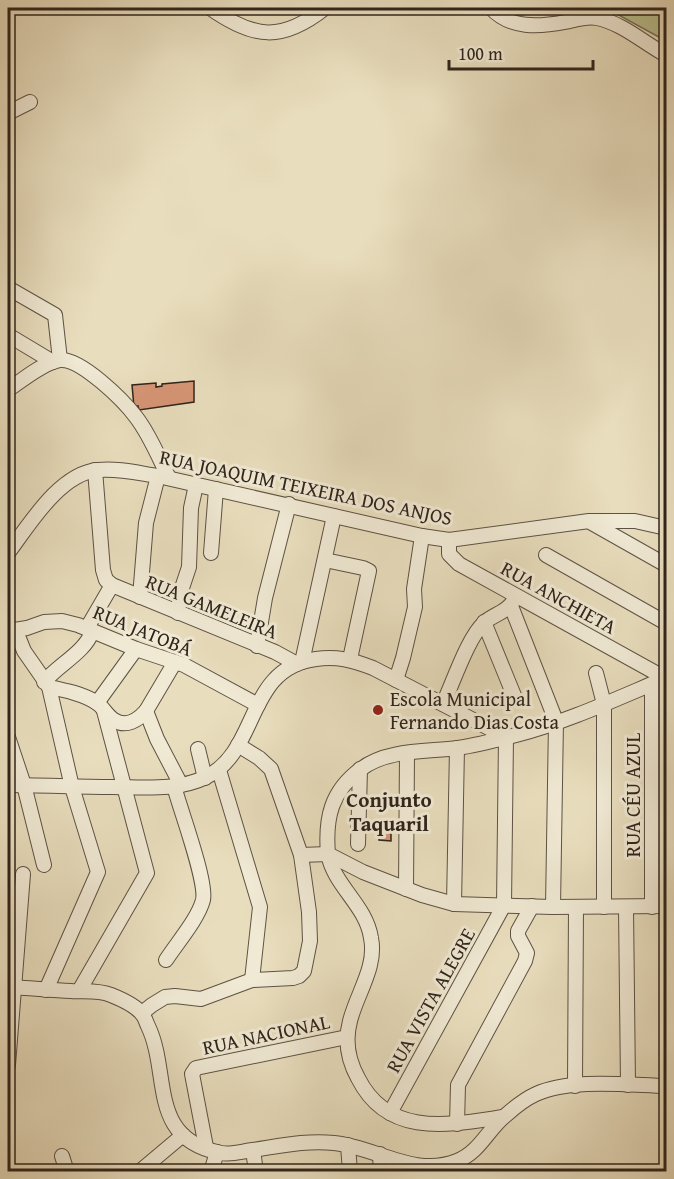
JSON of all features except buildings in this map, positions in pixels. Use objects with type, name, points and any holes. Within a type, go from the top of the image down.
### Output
[{"type":"street","points":[[210,8],[230,22],[274,34],[293,28],[325,8]]},
{"type":"street","points":[[492,8],[497,14],[512,22],[526,25],[562,22],[585,17],[596,18],[609,22],[666,55]]},
{"type":"street","points":[[8,113],[30,102]]},
{"type":"street","points":[[8,288],[55,315],[57,361]]},
{"type":"street","points":[[8,335],[57,361],[78,365],[88,372],[124,403],[137,418],[151,441],[164,477],[146,523],[140,597]]},
{"type":"street","points":[[8,390],[36,370],[57,361]]},
{"type":"street","points":[[46,684],[51,673],[84,646],[112,585],[106,580],[103,570],[95,470]]},
{"type":"street","name":"RUA JOAQUIM TEIXEIRA DOS ANJOS","points":[[8,553],[57,491],[76,477],[95,470],[124,470],[164,477],[422,536],[449,540],[589,521],[635,521],[666,528]]},
{"type":"street","points":[[178,613],[180,594],[189,567],[191,508],[196,485]]},
{"type":"street","points":[[211,553],[216,489]]},
{"type":"street","points":[[257,646],[265,598],[289,504]]},
{"type":"street","points":[[299,663],[334,516]]},
{"type":"street","points":[[589,521],[666,565]]},
{"type":"street","points":[[396,680],[415,607],[414,589],[422,536]]},
{"type":"street","name":"RUA ANCHIETA","points":[[449,540],[449,554],[459,564],[513,601],[666,678]]},
{"type":"street","points":[[546,555],[666,623]]},
{"type":"street","points":[[325,560],[363,567],[369,571],[350,659]]},
{"type":"street","name":"RUA GAMELEIRA","points":[[112,585],[299,663]]},
{"type":"street","points":[[443,704],[468,649],[484,622],[513,601],[556,721],[553,907]]},
{"type":"street","name":"RUA JATOBÁ","points":[[12,631],[62,621],[184,665],[258,705]]},
{"type":"street","points":[[484,622],[515,698]]},
{"type":"street","points":[[12,631],[46,684],[72,787],[98,872],[46,990]]},
{"type":"street","points":[[79,991],[147,873],[101,707],[136,649]]},
{"type":"street","points":[[8,785],[177,786],[205,778],[219,770],[238,745],[272,681],[299,663],[332,657],[350,659],[506,736]]},
{"type":"street","points":[[46,684],[72,692],[101,707],[113,720],[120,723],[131,723],[138,720],[146,711],[175,662]]},
{"type":"street","points":[[596,673],[604,704],[604,907]]},
{"type":"street","points":[[503,1117],[457,1124],[423,1124],[390,1113],[375,1103],[365,1092],[356,1076],[349,1056],[347,1036],[370,965],[372,938],[358,906],[334,873],[328,854],[326,834],[330,809],[343,786],[360,769],[379,759],[407,753],[458,748],[506,736],[604,704],[666,678]]},
{"type":"street","name":"RUA CÉU AZUL","points":[[652,684],[659,907]]},
{"type":"street","points":[[146,711],[177,786],[202,879],[203,898],[166,960]]},
{"type":"street","points":[[504,905],[506,736]]},
{"type":"street","points":[[8,737],[24,785],[44,865]]},
{"type":"street","points":[[142,1013],[165,997],[201,999],[252,980],[293,978],[304,971],[310,941],[309,912],[301,855],[271,769],[259,758],[238,745]]},
{"type":"street","points":[[454,904],[458,748]]},
{"type":"street","points":[[198,749],[205,778]]},
{"type":"street","points":[[406,889],[407,753]]},
{"type":"street","points":[[358,844],[360,769]]},
{"type":"street","points":[[219,770],[260,908],[252,980]]},
{"type":"street","points":[[301,855],[328,854],[363,872],[454,904],[659,907]]},
{"type":"street","points":[[8,1065],[10,988],[23,874]]},
{"type":"street","name":"RUA VISTA ALEGRE","points":[[390,1113],[504,905]]},
{"type":"street","points":[[457,1124],[458,1085],[525,961],[527,953],[518,936],[518,931],[532,906]]},
{"type":"street","points":[[575,1086],[576,907]]},
{"type":"street","points":[[626,907],[628,1085]]},
{"type":"street","points":[[10,988],[103,992],[124,1001],[142,1013],[155,1043],[162,1093],[168,1113],[183,1135],[212,1150],[230,1153],[317,1142],[348,1145],[411,1165],[436,1169],[474,1151],[503,1117],[537,1094],[551,1089],[575,1086],[666,1086]]},
{"type":"street","name":"RUA NACIONAL","points":[[212,1150],[192,1074],[194,1071],[199,1067],[347,1036]]},
{"type":"street","points":[[139,1172],[183,1135]]},
{"type":"street","points":[[348,1145],[350,1172]]},
{"type":"street","points":[[211,1172],[212,1150]]},
{"type":"street","points":[[253,1150],[256,1172]]},
{"type":"street","points":[[380,1154],[381,1172]]},
{"type":"street","points":[[62,1156],[67,1172]]},
{"type":"green space","points":[[508,8],[606,8],[570,9],[520,15]]},
{"type":"green space","points":[[606,8],[666,8],[666,41]]},
{"type":"place","name":"Escola Municipal Fernando Dias Costa","points":[[378,710]]},
{"type":"district","name":"Conjunto Taquaril","points":[[389,811]]}]
